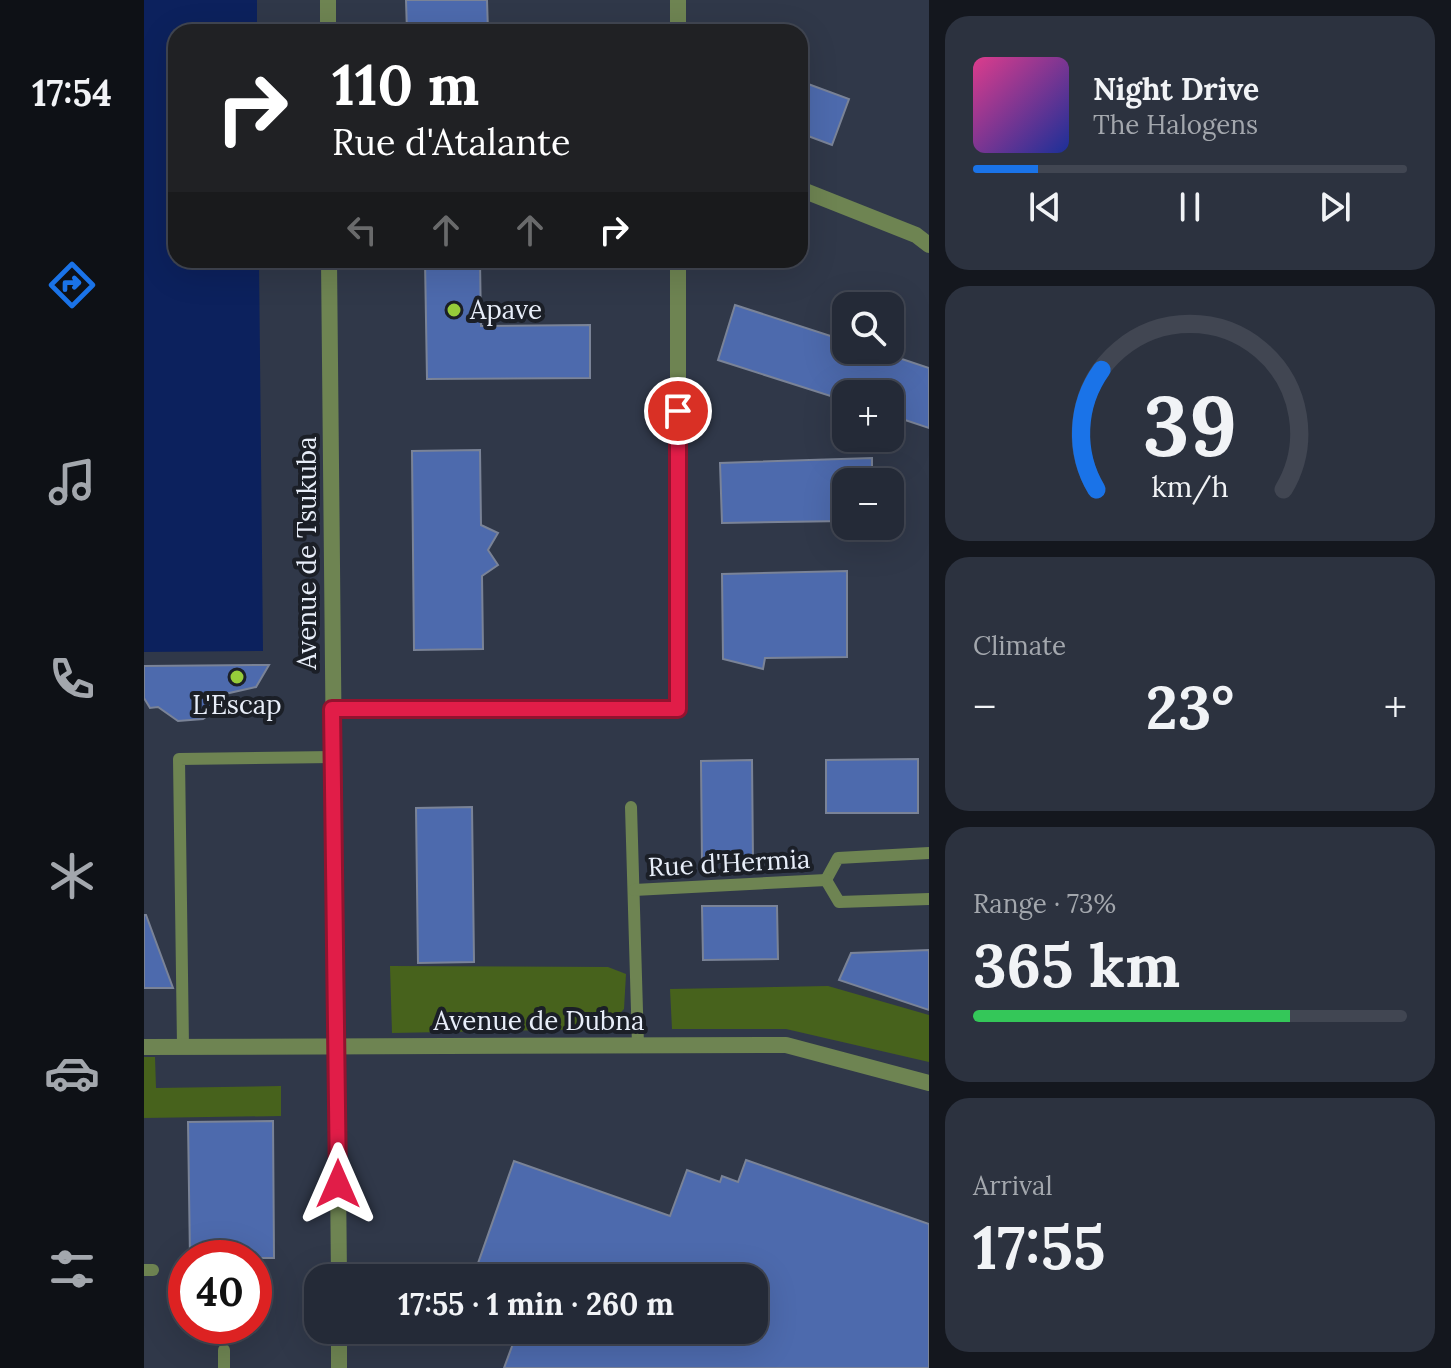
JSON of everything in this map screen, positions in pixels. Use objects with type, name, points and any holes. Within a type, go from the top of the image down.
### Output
[{"type":"street","points":[[328,0],[328,24]]},
{"type":"street","points":[[678,0],[678,24]]},
{"type":"street","points":[[808,192],[916,235],[929,245]]},
{"type":"street","name":"Avenue de Tsukuba","points":[[329,268],[339,1264]]},
{"type":"street","points":[[332,709],[678,709],[678,268]]},
{"type":"street","name":"Avenue de Dubna","points":[[144,1047],[786,1045],[929,1083]]},
{"type":"street","points":[[339,1344],[339,1368]]},
{"type":"lane","points":[[183,1046],[179,759],[333,757]]},
{"type":"lane","points":[[631,807],[638,1045]]},
{"type":"lane","name":"Rue d'Hermia","points":[[826,880],[838,858],[929,853]]},
{"type":"lane","name":"Rue d'Hermia","points":[[634,890],[826,880]]},
{"type":"lane","name":"Rue d'Hermia","points":[[826,880],[839,902],[929,899]]},
{"type":"lane","points":[[224,1350],[224,1368]]},
{"type":"green space","points":[[390,966],[608,967],[626,974],[624,1009],[605,1029],[392,1033]]},
{"type":"green space","points":[[828,986],[929,1015],[929,1062],[786,1029],[672,1029],[670,989]]},
{"type":"green space","points":[[144,1057],[155,1057],[156,1088],[281,1086],[281,1116],[144,1118]]},
{"type":"water","points":[[144,0],[257,0],[257,24],[168,24],[168,268],[259,268],[263,651],[144,652]]},
{"type":"building","points":[[406,0],[487,0],[488,24],[407,24]]},
{"type":"building","points":[[808,84],[849,99],[832,145],[808,136]]},
{"type":"building","points":[[425,268],[480,268],[481,326],[590,325],[590,378],[427,379]]},
{"type":"building","points":[[735,305],[832,336],[832,364],[904,364],[904,360],[929,368],[929,428],[904,420],[904,380],[832,380],[832,397],[718,360]]},
{"type":"building","points":[[480,450],[481,525],[498,533],[488,550],[498,565],[482,576],[483,649],[414,650],[412,451]]},
{"type":"building","points":[[872,458],[872,468],[832,468],[832,521],[722,523],[720,463]]},
{"type":"building","points":[[847,571],[847,657],[765,658],[763,669],[723,659],[722,574]]},
{"type":"building","points":[[269,665],[256,687],[225,694],[214,711],[203,719],[178,721],[158,707],[150,708],[144,698],[144,666]]},
{"type":"building","points":[[918,759],[918,813],[826,813],[826,760]]},
{"type":"building","points":[[752,760],[753,863],[702,863],[701,761]]},
{"type":"building","points":[[472,807],[474,962],[418,963],[416,808]]},
{"type":"building","points":[[702,906],[777,906],[778,959],[703,960]]},
{"type":"building","points":[[146,915],[173,988],[144,988]]},
{"type":"building","points":[[929,950],[929,1010],[839,980],[851,953]]},
{"type":"building","points":[[273,1121],[274,1258],[272,1240],[190,1240],[188,1122]]},
{"type":"building","points":[[746,1160],[929,1224],[929,1368],[504,1368],[513,1344],[768,1344],[768,1264],[478,1264],[514,1161],[670,1216],[687,1170],[720,1182],[722,1176],[738,1182]]},
{"type":"place","name":"Apave","points":[[454,310]]},
{"type":"place","name":"L'Escap","points":[[237,677]]},
{"type":"route","points":[[338,1184],[332,709],[678,709],[678,411]]}]
